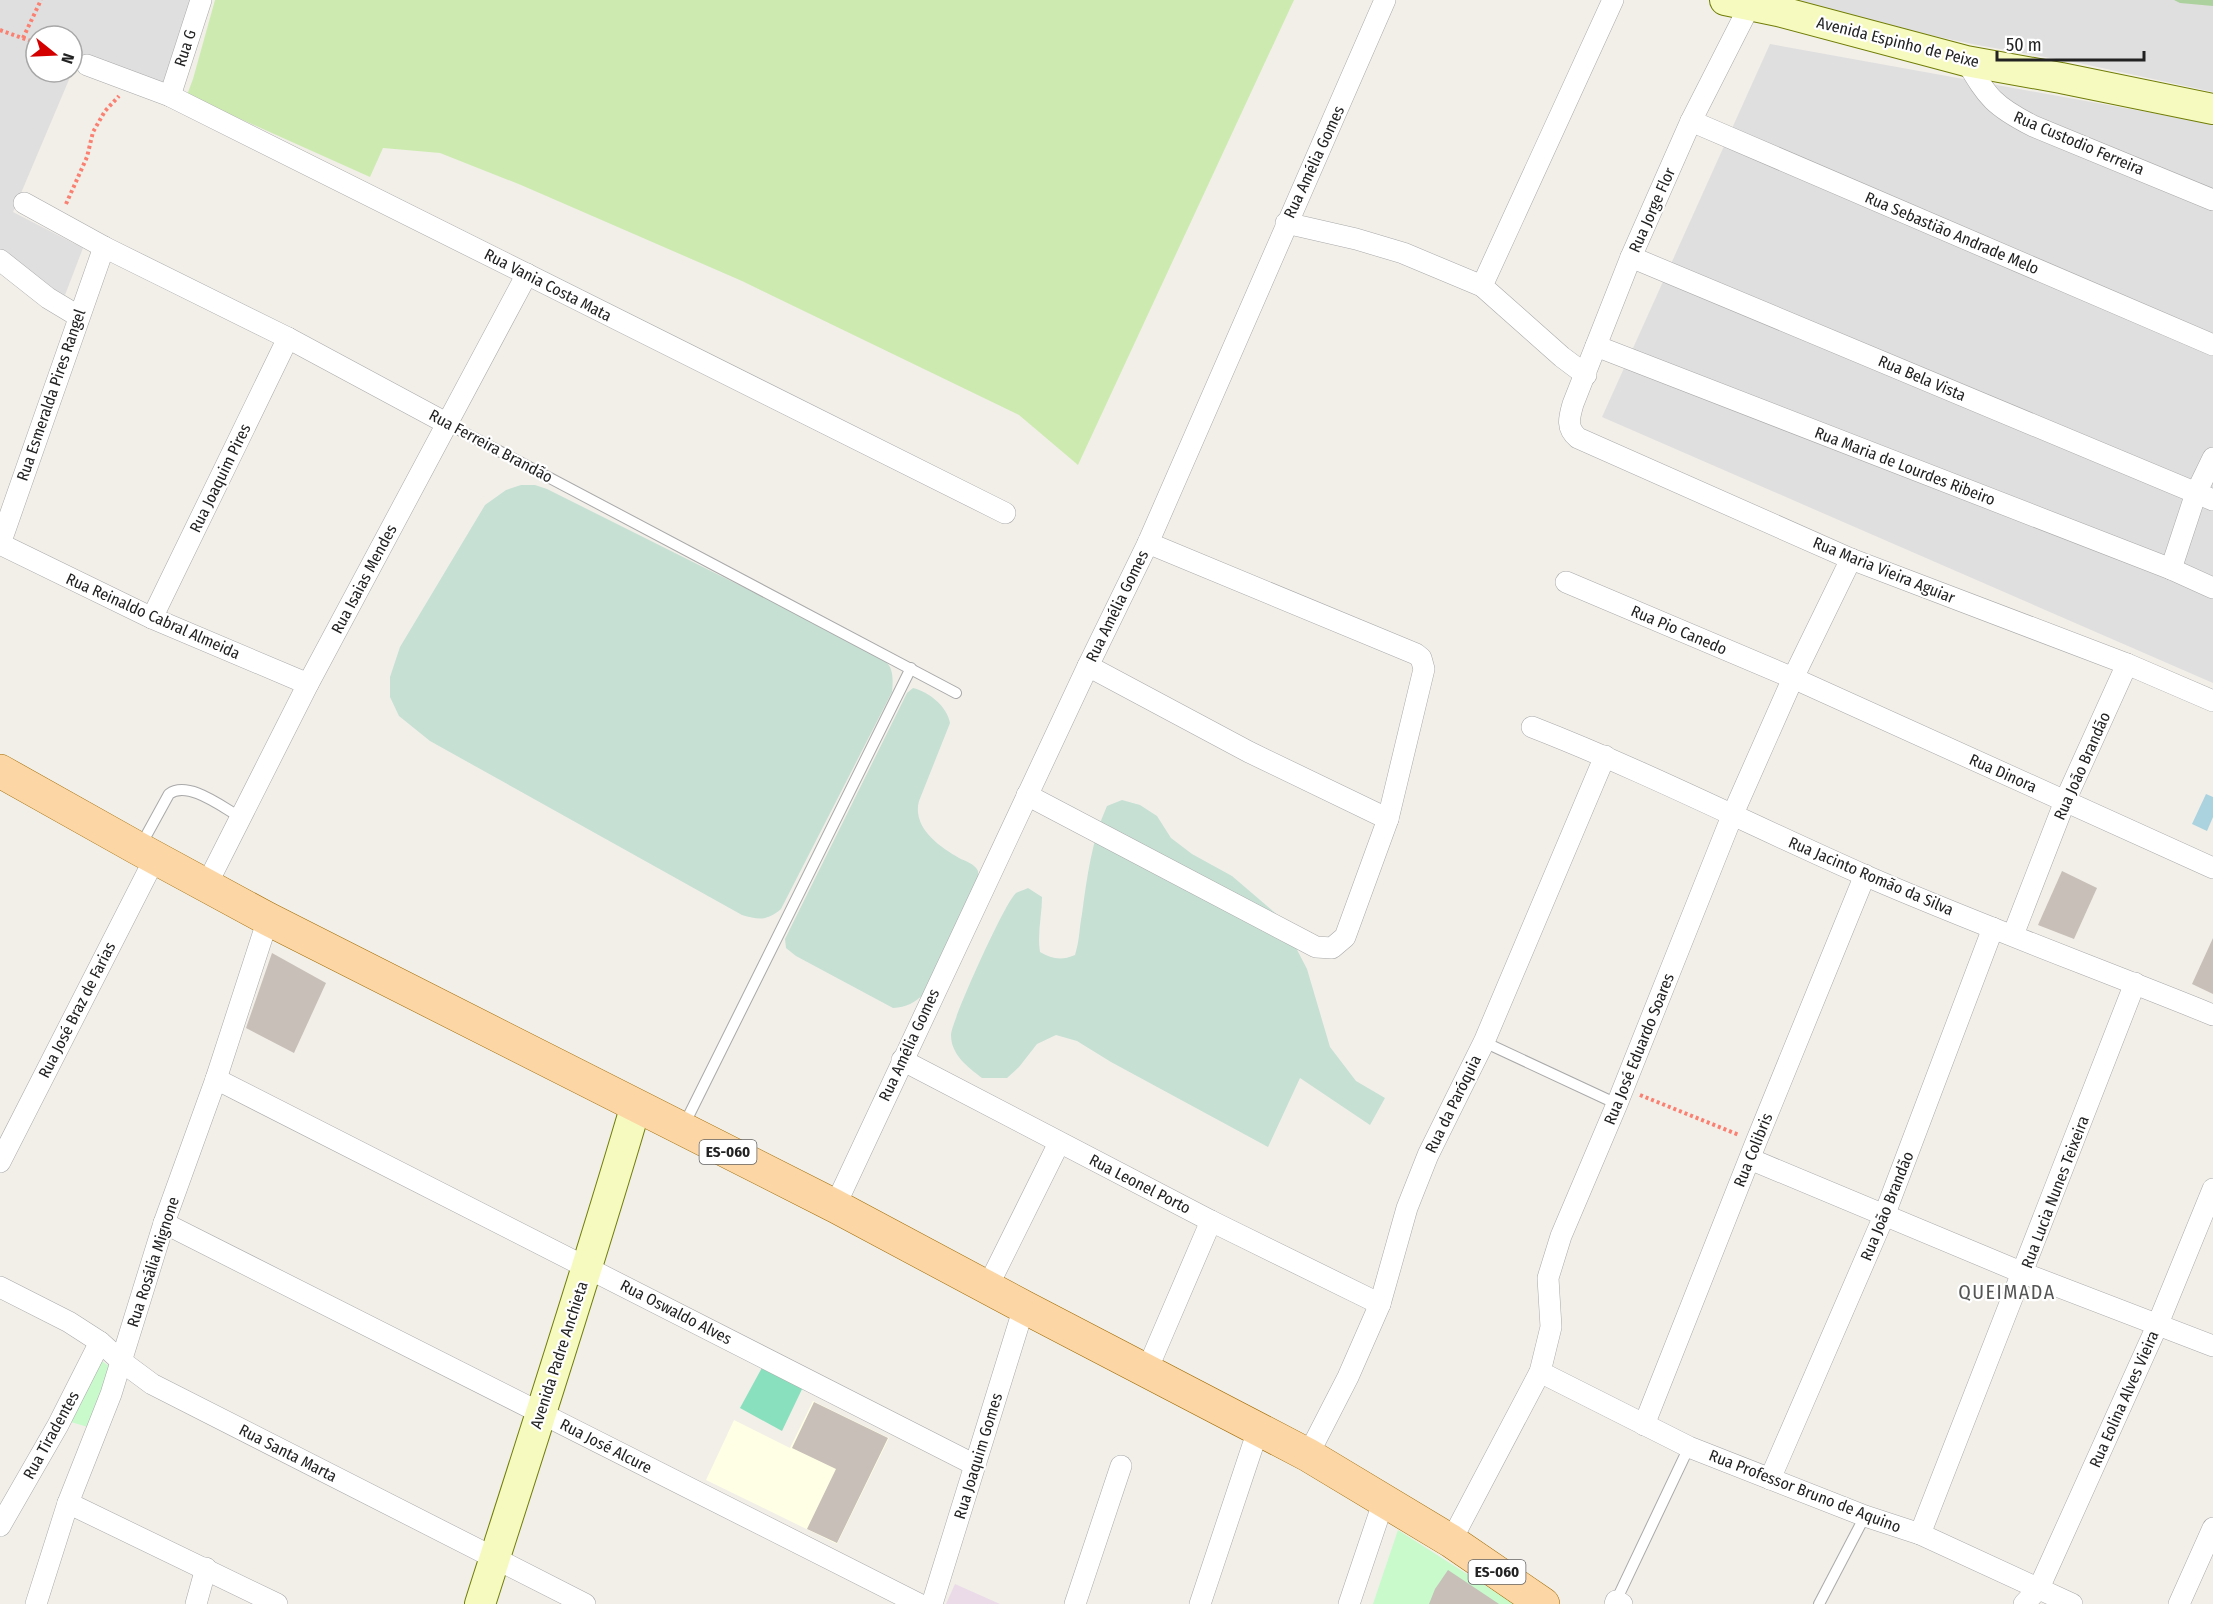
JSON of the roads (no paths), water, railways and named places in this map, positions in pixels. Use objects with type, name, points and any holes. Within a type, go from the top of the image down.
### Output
[{"type":"main road","name":"ES-060","points":[[4,782],[147,854],[268,919],[835,1206],[1308,1455],[1451,1541],[1543,1604]]},
{"type":"street","name":"Rua G","points":[[170,96],[201,0]]},
{"type":"street","name":"Rua Amélia Gomes","points":[[835,1206],[1027,795],[1148,543],[1385,0]]},
{"type":"street","points":[[1482,286],[1613,0]]},
{"type":"street","name":"Avenida Espinho de Peixe","points":[[1738,3],[1781,5],[1966,61],[2213,109]]},
{"type":"street","name":"Rua Jorge Flor","points":[[1568,421],[1631,257],[1691,121],[1738,3]]},
{"type":"street","name":"Rua Custodio Ferreira","points":[[1966,61],[1984,93],[2010,114],[2033,126],[2213,200]]},
{"type":"street","name":"Rua Vania Costa Mata","points":[[87,64],[170,96],[1005,513]]},
{"type":"street","name":"Rua Sebastião Andrade Melo","points":[[1691,121],[2213,345]]},
{"type":"street","name":"Rua Ferreira Brandão","points":[[24,203],[104,247],[288,338],[446,423]]},
{"type":"street","points":[[1286,223],[1356,239],[1403,253],[1482,286],[1562,357],[1586,375]]},
{"type":"street","name":"Rua Esmeralda Pires Rangel","points":[[0,544],[104,247]]},
{"type":"street","name":"Rua Bela Vista","points":[[1631,257],[2204,496]]},
{"type":"street","points":[[0,260],[48,298],[78,316]]},
{"type":"street","name":"Rua Isaias Mendes","points":[[206,886],[308,684],[527,274]]},
{"type":"street","name":"Rua Joaquim Pires","points":[[152,618],[288,338]]},
{"type":"street","name":"Rua Maria de Lourdes Ribeiro","points":[[1596,346],[2171,569],[2213,588]]},
{"type":"street","name":"Rua Maria Vieira Aguiar","points":[[1568,421],[1570,429],[1578,438],[1851,559],[2127,664],[2213,701]]},
{"type":"street","points":[[2171,569],[2204,496],[2213,458]]},
{"type":"street","points":[[1027,795],[1316,947],[1332,948],[1345,937],[1388,819],[1424,669],[1421,658],[1148,543]]},
{"type":"street","name":"Rua Reinaldo Cabral Almeida","points":[[0,544],[152,618],[308,684]]},
{"type":"street","name":"Rua José Eduardo Soares","points":[[1451,1541],[1540,1372],[1551,1328],[1548,1278],[1552,1258],[1620,1096],[1732,816],[1793,678],[1851,559]]},
{"type":"street","name":"Rua Pio Canedo","points":[[1566,582],[1793,678]]},
{"type":"street","name":"Rua João Brandão","points":[[2013,935],[2065,801],[2127,664]]},
{"type":"street","points":[[1088,666],[1249,752],[1388,819]]},
{"type":"street","name":"Rua Dinora","points":[[1793,678],[2213,868]]},
{"type":"street","name":"Rua Jacinto Romão da Silva","points":[[1532,728],[1605,756],[1865,875],[2213,1015]]},
{"type":"street","name":"Rua da Paróquia","points":[[1308,1455],[1348,1377],[1380,1304],[1417,1181],[1445,1118],[1484,1042],[1605,756]]},
{"type":"street","name":"Rua José Braz de Farias","points":[[0,1162],[147,854]]},
{"type":"street","name":"Rua Colibris","points":[[1644,1425],[1865,875]]},
{"type":"street","name":"Rua Rosália Mignone","points":[[36,1604],[68,1503],[111,1394],[164,1223],[216,1079],[268,919]]},
{"type":"street","name":"Rua João Brandão","points":[[1770,1479],[1884,1216],[1993,928]]},
{"type":"street","name":"Rua Lucia Nunes Teixeira","points":[[1920,1534],[2135,983]]},
{"type":"street","name":"Rua Leonel Porto","points":[[902,1060],[1211,1221],[1380,1304]]},
{"type":"street","name":"Rua Oswaldo Alves","points":[[216,1079],[975,1465]]},
{"type":"street","name":"Avenida Padre Anchieta","points":[[480,1604],[503,1562],[645,1109]]},
{"type":"street","points":[[988,1286],[1059,1143]]},
{"type":"street","points":[[1753,1150],[1884,1216],[2157,1326],[2213,1346]]},
{"type":"street","name":"Rua Eolina Alves Vieira","points":[[2024,1604],[2039,1588],[2157,1326],[2213,1189]]},
{"type":"street","points":[[1147,1370],[1211,1221]]},
{"type":"street","name":"Rua José Alcure","points":[[164,1223],[919,1604]]},
{"type":"street","name":"Rua Santa Marta","points":[[0,1287],[100,1342],[121,1361],[153,1384],[585,1604]]},
{"type":"street","name":"Rua Joaquim Gomes","points":[[932,1604],[1024,1307]]},
{"type":"street","name":"Rua Tiradentes","points":[[0,1526],[58,1425],[100,1342]]},
{"type":"street","name":"Rua Professor Bruno de Aquino","points":[[1540,1372],[1689,1447],[1865,1516],[1920,1534],[2072,1604]]},
{"type":"street","points":[[1200,1604],[1258,1430]]},
{"type":"street","points":[[1075,1604],[1121,1466]]},
{"type":"street","points":[[1349,1604],[1384,1500]]},
{"type":"street","points":[[68,1503],[277,1604]]},
{"type":"street","points":[[2179,1604],[2213,1528]]},
{"type":"street","name":"Avenida Padre Anchieta","points":[[499,1604],[503,1562]]},
{"type":"street","points":[[196,1604],[206,1568]]},
{"type":"lane","name":"Rua Ferreira Brandão","points":[[446,423],[956,693]]},
{"type":"lane","points":[[682,1129],[911,668]]},
{"type":"lane","points":[[147,854],[168,794],[172,791],[193,791],[240,817]]},
{"type":"lane","points":[[1484,1042],[1620,1096]]},
{"type":"lane","points":[[1618,1603],[1689,1447]]},
{"type":"lane","points":[[1819,1604],[1865,1516]]},
{"type":"water","points":[[2206,794],[2213,797],[2213,817],[2207,831],[2192,824]]},
{"type":"district","name":"QUEIMADA","points":[[2007,1292]]}]
